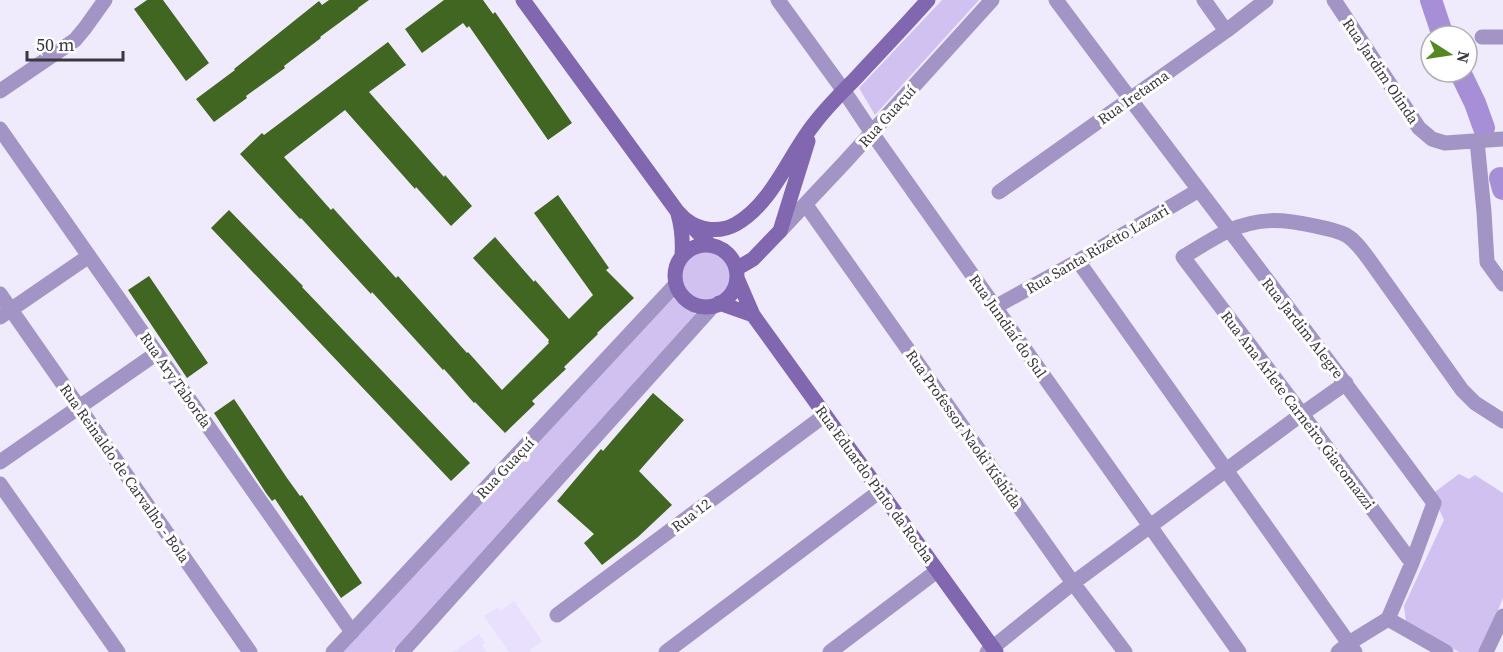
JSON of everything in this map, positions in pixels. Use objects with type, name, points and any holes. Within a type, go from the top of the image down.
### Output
[{"type":"main road","points":[[523,0],[681,215],[733,260],[736,274],[731,293],[716,305]]},
{"type":"main road","name":"Rua Guaçuí","points":[[715,246],[729,227],[756,208],[771,191],[814,123],[928,0]]},
{"type":"main road","name":"Rua Guaçuí","points":[[736,274],[780,231],[814,123]]},
{"type":"main road","points":[[771,191],[782,201],[783,205],[780,231]]},
{"type":"main road","points":[[681,215],[706,229],[729,227]]},
{"type":"main road","points":[[681,215],[682,256]]},
{"type":"main road","points":[[715,246],[700,245],[690,249],[682,256],[675,274],[680,292],[694,304],[716,305],[753,315]]},
{"type":"main road","name":"Rua Eduardo Pinto da Rocha","points":[[736,274],[753,315],[992,651]]},
{"type":"street","points":[[0,91],[75,40],[105,0]]},
{"type":"street","name":"Rua Jundiaí do Sul","points":[[777,0],[844,91],[1239,652]]},
{"type":"street","name":"Rua Guaçuí","points":[[780,231],[992,0]]},
{"type":"street","name":"Rua Jardim Alegre","points":[[1056,0],[1434,503],[1388,619]]},
{"type":"street","points":[[1204,0],[1226,31]]},
{"type":"street","name":"Rua Iretama","points":[[999,192],[1226,31],[1266,0]]},
{"type":"street","name":"Rua Jardim Olinda","points":[[1334,0],[1416,123],[1432,139],[1444,143],[1477,141]]},
{"type":"street","points":[[1482,37],[1503,37]]},
{"type":"street","name":"Rua Ary Taborda","points":[[0,129],[352,632]]},
{"type":"street","points":[[1500,142],[1477,141],[1487,262],[1503,284]]},
{"type":"street","name":"Rua Santa Rizetto Lazari","points":[[995,307],[1199,190]]},
{"type":"street","name":"Rua Professor Naoki Kishida","points":[[806,205],[1073,583],[1125,652]]},
{"type":"street","points":[[1228,231],[1260,221],[1278,220],[1331,229],[1346,235],[1356,242],[1368,258],[1462,390],[1476,403],[1503,421]]},
{"type":"street","name":"Rua Ana Arlete Carneiro Giacomazzi","points":[[1228,231],[1183,257],[1412,563]]},
{"type":"street","points":[[6,313],[89,256]]},
{"type":"street","points":[[1078,261],[1226,470],[1347,649],[1388,619],[1446,652]]},
{"type":"street","name":"Rua Guaçuí","points":[[333,652],[676,284]]},
{"type":"street","name":"Rua Reinaldo de Carvalho - Bola","points":[[0,294],[6,313],[79,407],[250,652]]},
{"type":"street","points":[[402,652],[716,305]]},
{"type":"street","points":[[0,462],[157,353]]},
{"type":"street","points":[[992,651],[1073,583],[1346,383]]},
{"type":"street","name":"Rua 12","points":[[556,615],[825,415]]},
{"type":"street","points":[[0,484],[118,652]]},
{"type":"street","points":[[666,652],[880,491]]},
{"type":"street","points":[[830,652],[937,571]]},
{"type":"street","points":[[1486,652],[1503,616]]},
{"type":"shaded area","points":[[942,0],[979,0],[875,115],[859,88]]},
{"type":"shaded area","points":[[701,250],[711,250],[721,254],[728,261],[732,276],[728,291],[721,298],[711,302],[701,302],[691,298],[684,291],[680,281],[680,271],[684,261],[691,254]]},
{"type":"shaded area","points":[[673,298],[697,315],[392,652],[342,652]]},
{"type":"shaded area","points":[[1459,474],[1469,479],[1475,475],[1503,493],[1503,598],[1481,652],[1459,652],[1406,622],[1404,606],[1444,520],[1432,494]]},
{"type":"shaded area","points":[[514,601],[542,641],[530,650],[531,652],[509,652],[484,616],[498,607],[500,611]]},
{"type":"shaded area","points":[[479,634],[485,643],[482,645],[487,652],[453,652]]},
{"type":"building","points":[[147,0],[163,0],[209,63],[186,81],[134,9]]},
{"type":"building","points":[[329,0],[369,0],[214,122],[196,99],[319,1],[322,5]]},
{"type":"building","points":[[444,0],[483,0],[493,14],[495,12],[572,123],[548,140],[469,26],[467,28],[463,23],[422,53],[405,29]]},
{"type":"building","points":[[388,42],[406,65],[369,92],[472,206],[451,226],[345,110],[284,157],[396,278],[398,276],[502,390],[549,343],[549,340],[473,258],[495,237],[569,319],[593,295],[534,213],[558,195],[609,268],[606,270],[634,298],[564,367],[566,369],[532,401],[535,404],[505,433],[474,403],[240,154],[262,133],[264,135]]},
{"type":"building","points":[[229,210],[470,463],[451,481],[211,228]]},
{"type":"building","points":[[149,276],[208,363],[187,378],[128,290]]},
{"type":"building","points":[[653,393],[684,420],[639,471],[672,505],[638,537],[602,565],[584,543],[594,534],[557,501]]},
{"type":"building","points":[[234,399],[362,583],[341,598],[275,499],[272,501],[266,493],[214,413]]},
{"type":"waterway","points":[[1431,0],[1439,24]]},
{"type":"waterway","points":[[1466,84],[1484,128]]},
{"type":"waterway","points":[[1500,178],[1503,189]]}]
